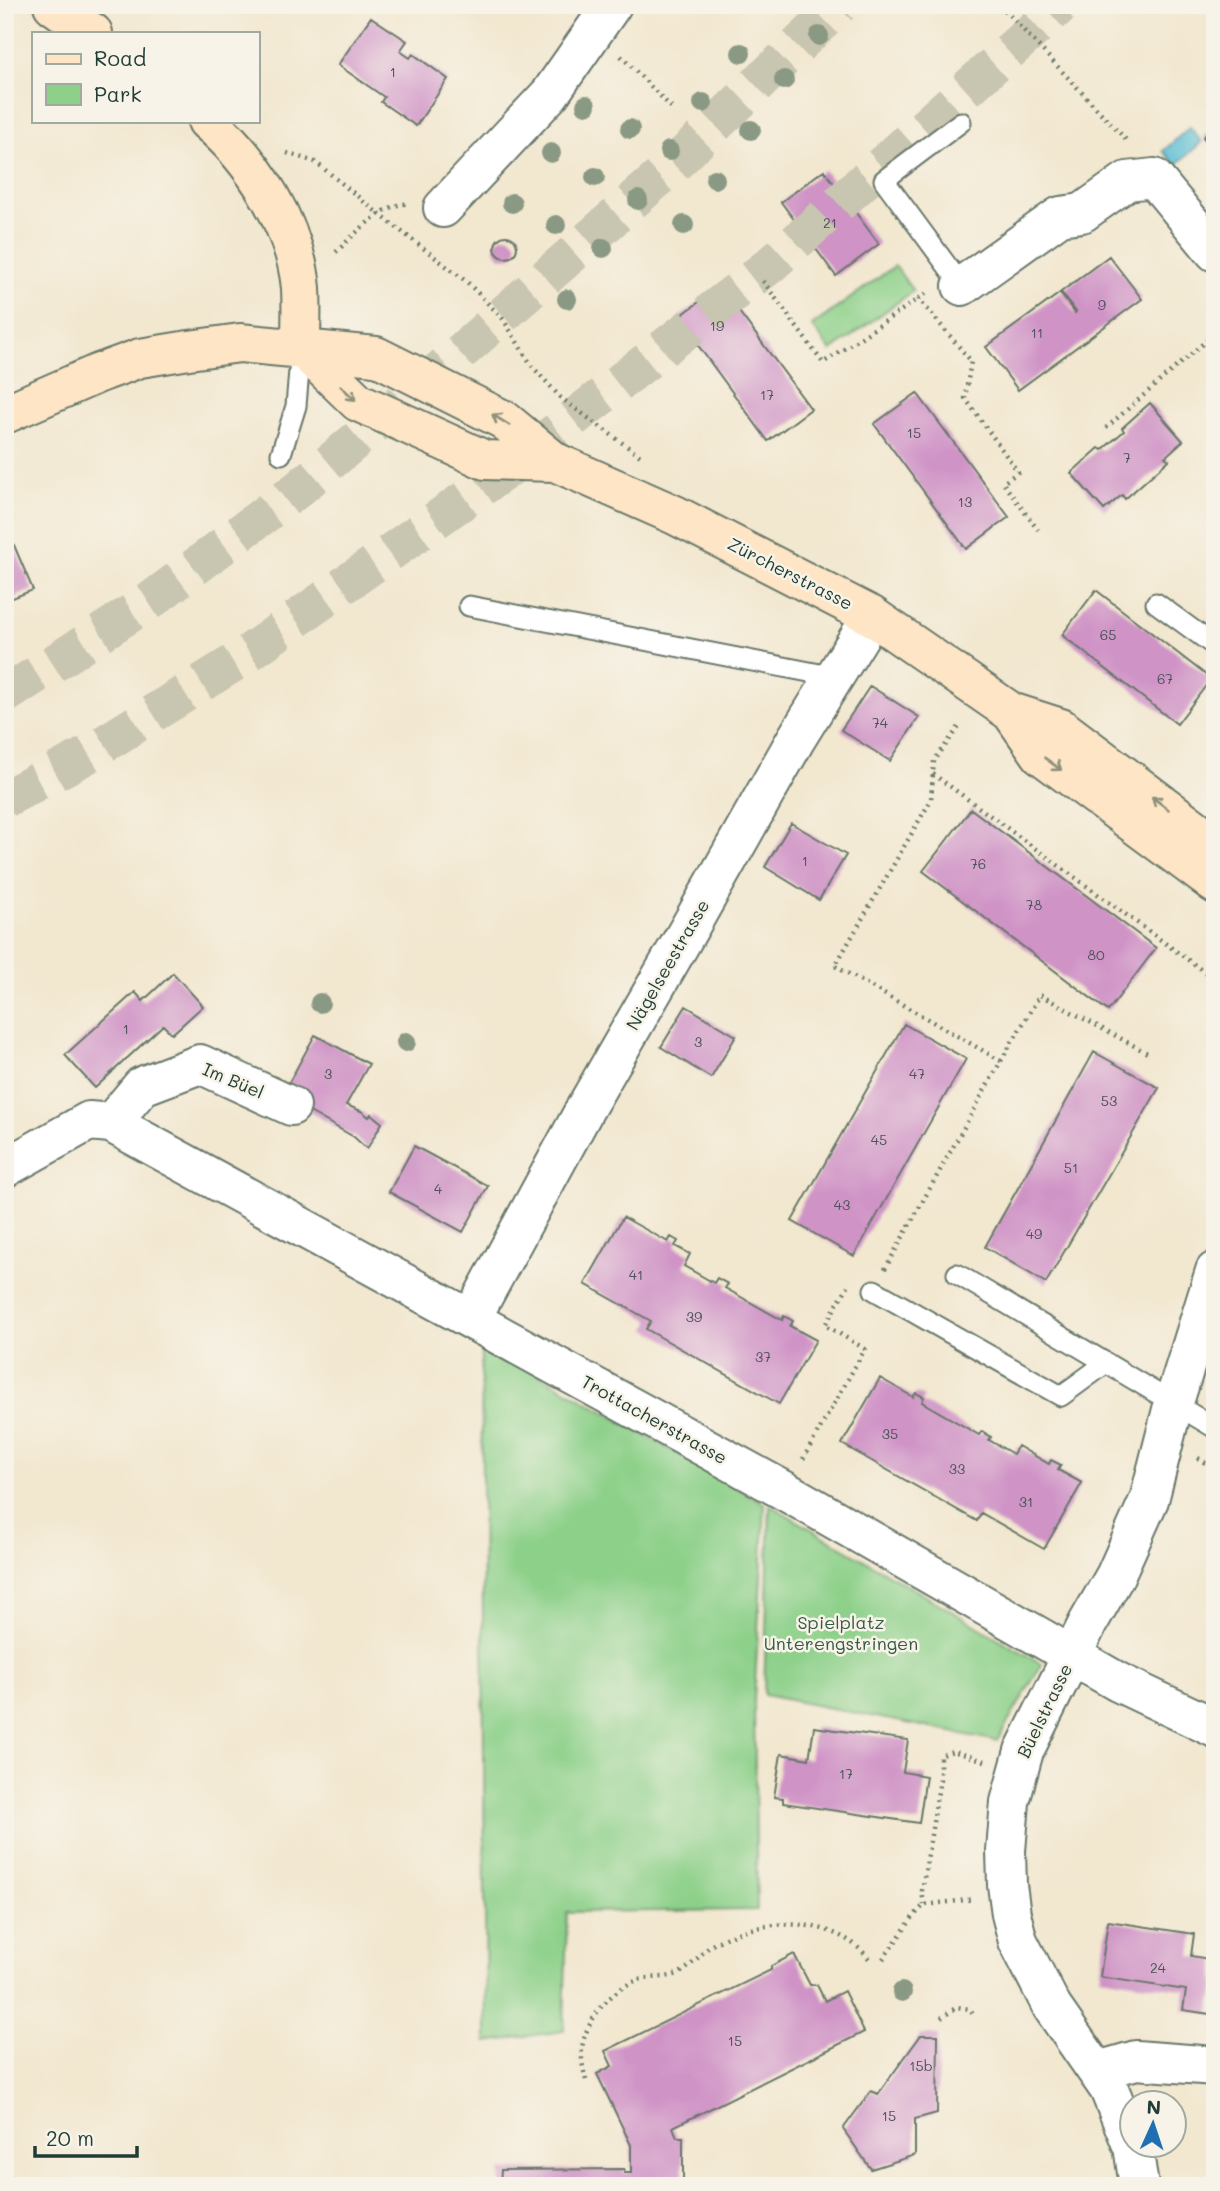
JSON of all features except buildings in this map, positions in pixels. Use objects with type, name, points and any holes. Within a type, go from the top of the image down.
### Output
[{"type":"main road","points":[[53,5],[92,32]]},
{"type":"main road","points":[[208,122],[220,131],[253,171],[281,215],[297,262],[301,288],[301,348]]},
{"type":"main road","name":"Zürcherstrasse","points":[[5,414],[140,358],[240,342],[376,356],[504,420],[555,462],[675,515],[872,616],[1010,712],[1061,728],[1215,845]]},
{"type":"main road","name":"Zürcherstrasse","points":[[1010,712],[1041,755],[1215,884]]},
{"type":"street","points":[[443,208],[550,94],[603,17]]},
{"type":"street","points":[[958,281],[1060,216],[1082,214],[1126,181],[1154,178],[1215,253]]},
{"type":"street","name":"Nägelseestrasse","points":[[471,1319],[586,1107],[796,739],[872,616]]},
{"type":"street","name":"Im Büel","points":[[100,1122],[142,1086],[200,1063],[291,1106]]},
{"type":"street","points":[[5,1168],[100,1122]]},
{"type":"street","name":"Trottacherstrasse","points":[[100,1122],[471,1319],[785,1491],[1118,1682],[1215,1728]]},
{"type":"street","name":"Büelstrasse","points":[[1118,2110],[1098,2071],[1063,2025],[1018,1941],[1007,1885],[1010,1802],[1024,1751],[1088,1623],[1115,1576],[1149,1500],[1174,1402],[1215,1271]]},
{"type":"street","points":[[1098,2071],[1136,2060],[1215,2066]]},
{"type":"street","name":"Büelstrasse","points":[[1135,2160],[1139,2186]]},
{"type":"lane","points":[[958,281],[884,180],[961,122]]},
{"type":"lane","points":[[281,454],[296,407],[301,348]]},
{"type":"lane","points":[[1156,603],[1215,646]]},
{"type":"lane","points":[[469,606],[835,677]]},
{"type":"lane","points":[[957,1274],[1215,1428]]},
{"type":"lane","points":[[874,1290],[1060,1396],[1106,1363]]},
{"type":"path","points":[[1000,5],[1130,144],[1154,178]]},
{"type":"path","points":[[603,17],[672,108]]},
{"type":"path","points":[[314,162],[467,282],[503,319],[532,366],[561,398],[649,463]]},
{"type":"path","points":[[336,252],[379,214],[398,203],[443,208]]},
{"type":"path","points":[[763,281],[823,363],[918,298],[958,281]]},
{"type":"path","points":[[918,298],[971,361],[965,398],[1018,472],[1003,483],[1038,530]]},
{"type":"path","points":[[1106,428],[1215,332]]},
{"type":"path","points":[[961,724],[934,761],[931,800],[835,966],[1001,1061]]},
{"type":"path","points":[[933,774],[1206,973]]},
{"type":"path","points":[[785,1491],[865,1349],[825,1325],[852,1278],[874,1290],[1040,995],[1152,1055]]},
{"type":"path","points":[[924,1905],[922,1891],[940,1779],[940,1756],[953,1751],[1018,1771]]},
{"type":"path","points":[[883,1959],[924,1905],[983,1897],[988,1887],[1007,1885]]},
{"type":"path","points":[[586,2080],[582,2065],[585,2035],[612,1996],[623,1987],[639,1980],[673,1976],[686,1969],[702,1952],[732,1935],[773,1925],[820,1928],[850,1940],[870,1960]]},
{"type":"path","points":[[941,2018],[957,2007],[970,2009],[974,2015]]},
{"type":"green space","points":[[895,266],[913,291],[831,351],[812,326]]},
{"type":"green space","points":[[481,1341],[765,1504],[754,1702],[757,1910],[567,1912],[564,2031],[486,2042]]},
{"type":"green space","name":"Spielplatz Unterengstringen","points":[[770,1505],[1042,1664],[997,1741],[764,1695]]},
{"type":"water","points":[[1190,127],[1202,142],[1176,165],[1163,151]]},
{"type":"tunnel","points":[[5,695],[150,601],[297,490],[456,356],[668,170],[840,5]]},
{"type":"tunnel","points":[[5,799],[85,756],[240,659],[508,469],[769,266],[1061,5]]}]
